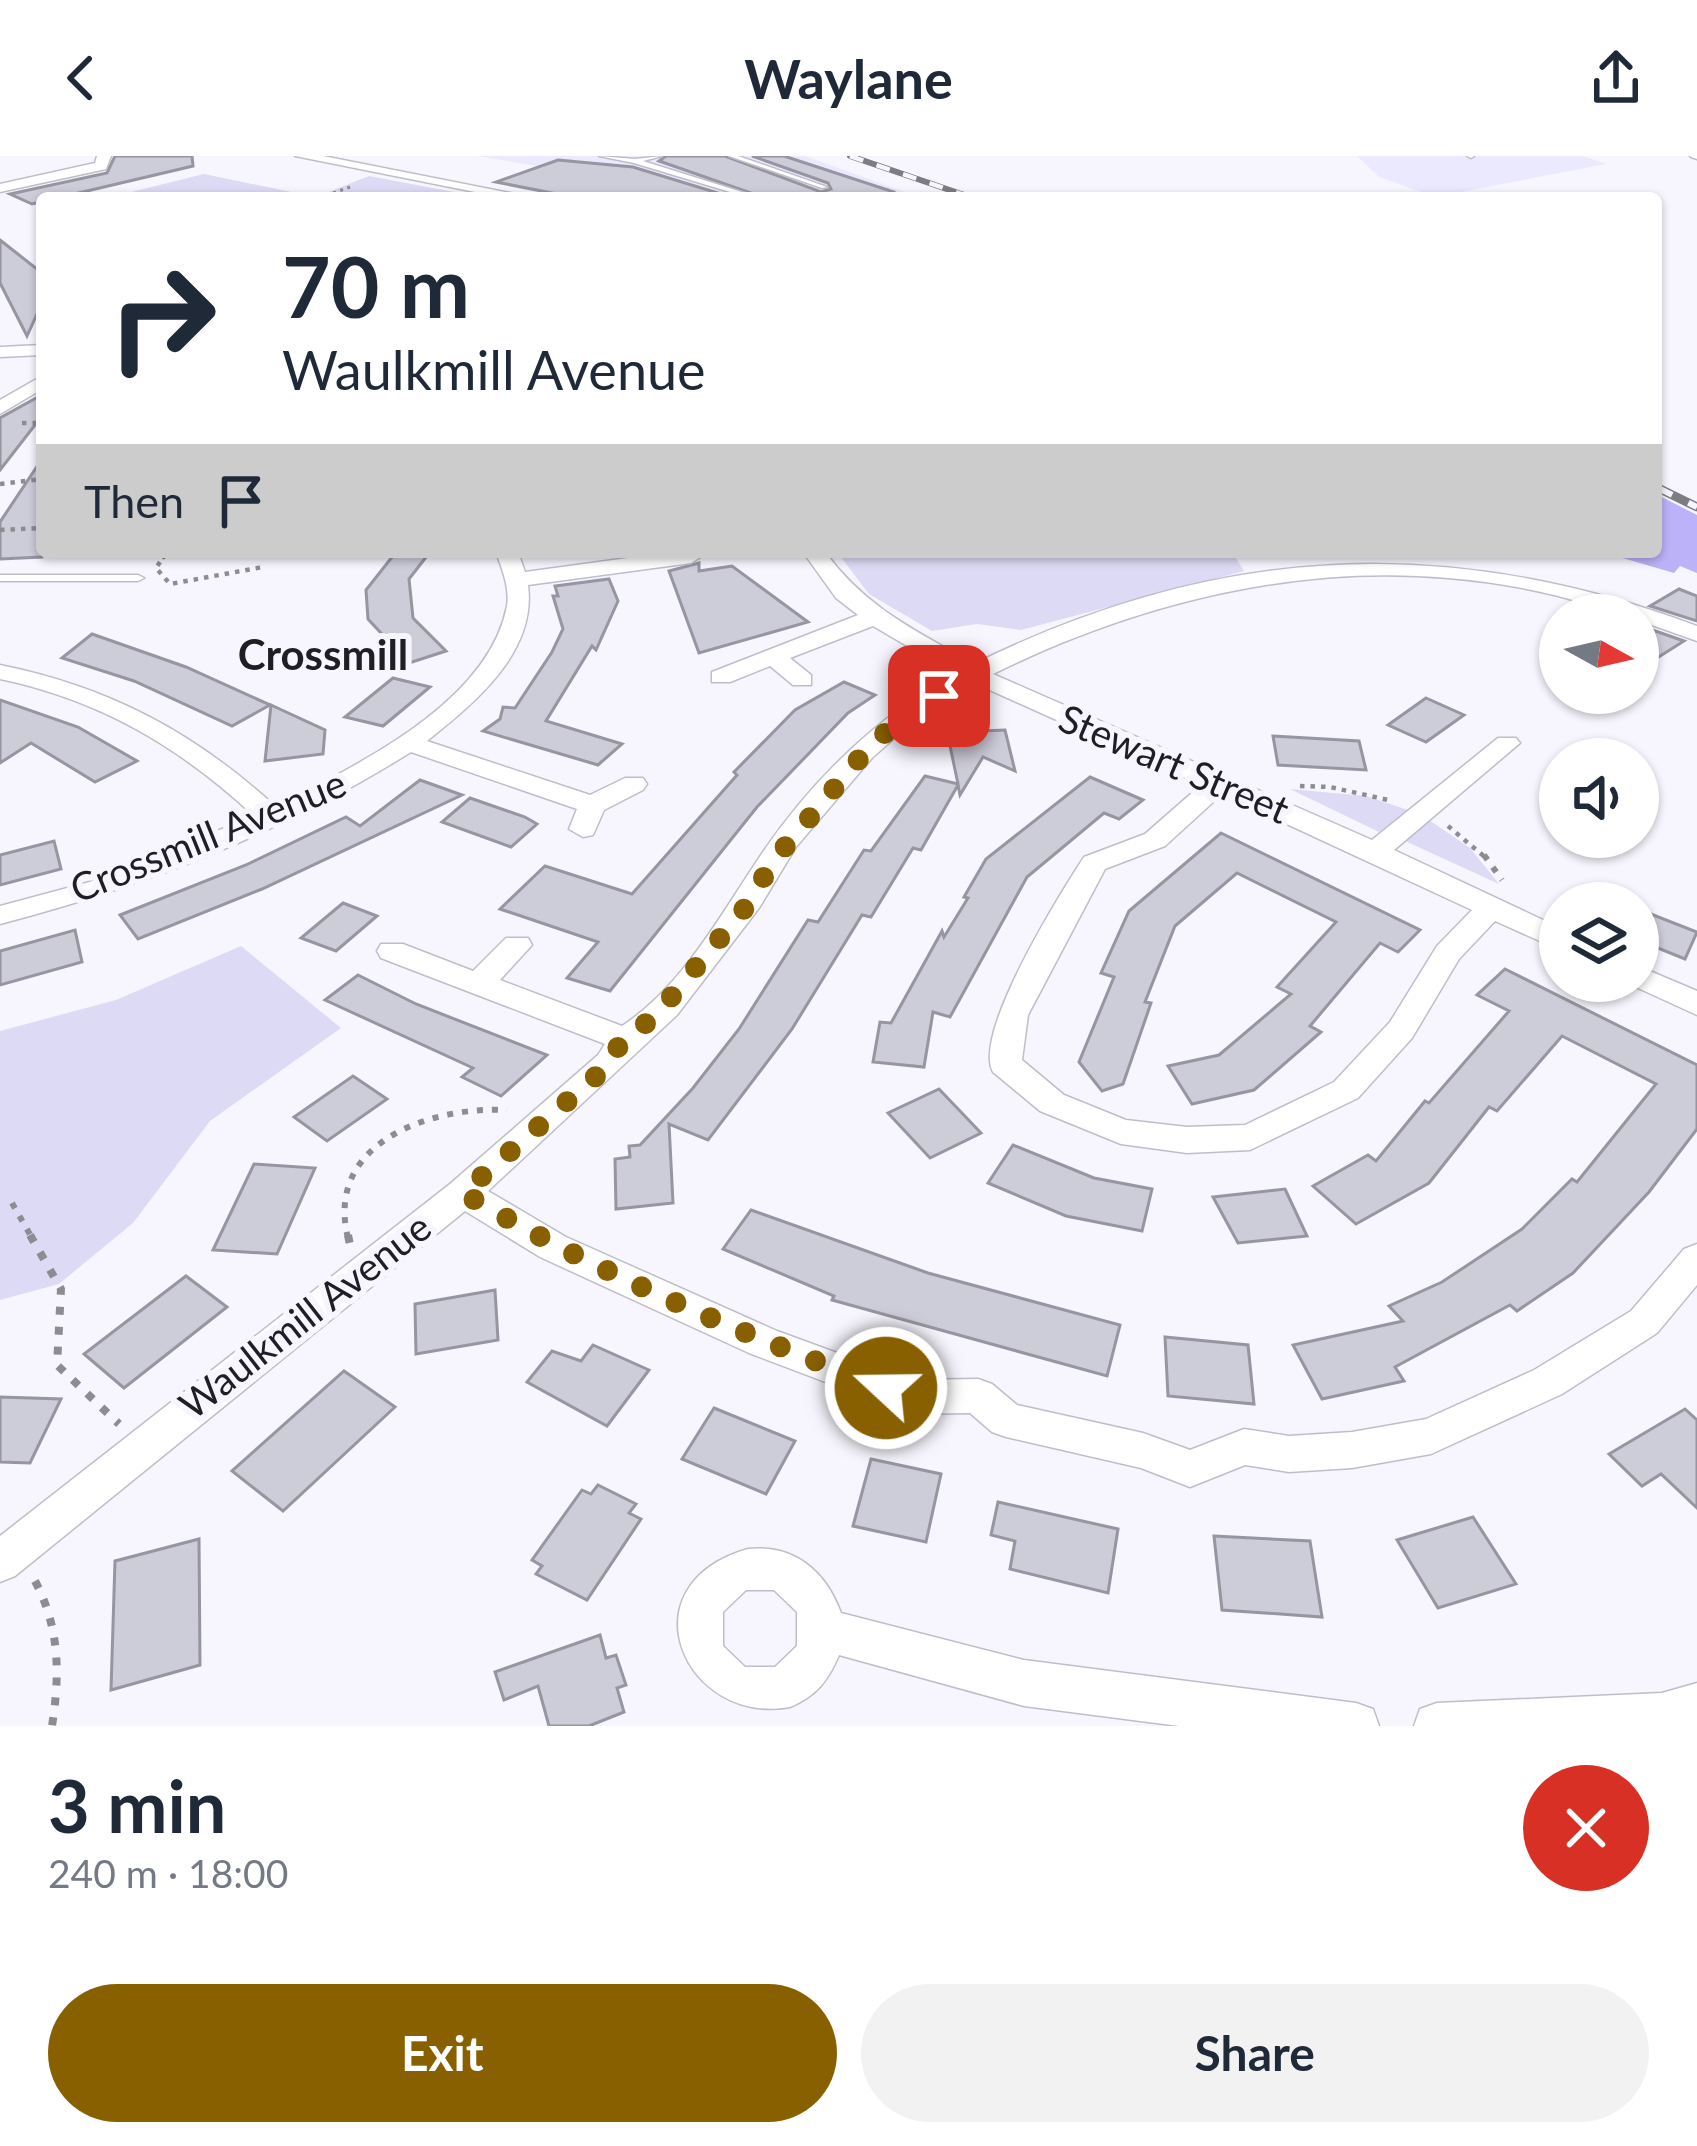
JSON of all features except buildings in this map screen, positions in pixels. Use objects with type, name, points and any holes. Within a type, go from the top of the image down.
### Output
[{"type":"street","points":[[0,188],[86,172],[101,166],[104,156]]},
{"type":"street","points":[[302,156],[496,192]]},
{"type":"street","points":[[0,352],[36,350]]},
{"type":"street","points":[[0,409],[36,385]]},
{"type":"street","name":"Crossmill Avenue","points":[[0,914],[108,885],[271,817],[352,779],[453,713],[512,634],[518,607],[509,558]]},
{"type":"street","points":[[516,580],[634,573],[684,558]]},
{"type":"street","name":"Stewart Street","points":[[818,558],[844,593],[875,617],[971,674],[1539,930]]},
{"type":"street","name":"Waulkmill Avenue","points":[[6,1557],[463,1193],[611,1063],[622,1038],[653,1019],[754,897],[769,866],[875,740],[971,674],[1082,625],[1230,582],[1370,568],[1436,570],[1540,583],[1635,608],[1697,634]]},
{"type":"street","points":[[721,677],[875,617]]},
{"type":"street","points":[[772,656],[802,680]]},
{"type":"street","points":[[0,672],[76,690],[131,710],[187,746],[271,817]]},
{"type":"street","points":[[409,743],[588,817],[634,784]]},
{"type":"street","points":[[1375,852],[1508,743]]},
{"type":"street","points":[[1219,783],[1155,840],[1094,863],[1012,1015],[1005,1064],[1052,1102],[1121,1132],[1187,1140],[1250,1137],[1294,1119],[1346,1090],[1401,1030],[1448,953],[1492,906]]},
{"type":"street","points":[[480,982],[517,946]]},
{"type":"street","points":[[392,951],[622,1038]]},
{"type":"street","points":[[1659,986],[1697,1004]]},
{"type":"street","points":[[463,1193],[554,1247],[802,1357],[910,1397],[978,1396],[1006,1420],[1143,1451],[1190,1469],[1244,1447],[1289,1454],[1352,1450],[1431,1436],[1548,1382],[1643,1322],[1697,1258]]},
{"type":"street","points":[[824,1630],[1024,1683],[1357,1726]]},
{"type":"street","points":[[1437,1726],[1674,1716]]},
{"type":"lane","points":[[602,156],[635,161],[737,192]]},
{"type":"lane","points":[[635,161],[659,156]]},
{"type":"lane","points":[[732,156],[824,187]]},
{"type":"lane","points":[[87,578],[98,559]]},
{"type":"lane","points":[[0,578],[138,578]]},
{"type":"path","points":[[0,484],[36,480]]},
{"type":"path","points":[[0,530],[36,528]]},
{"type":"path","points":[[164,558],[156,568],[170,584],[263,567]]},
{"type":"path","points":[[367,1266],[352,1250],[341,1209],[356,1168],[374,1149],[418,1120],[471,1108],[523,1113],[544,1122]]},
{"type":"path","points":[[12,1203],[61,1289],[57,1365],[141,1446]]},
{"type":"path","points":[[6,1557],[39,1587],[56,1631],[59,1683],[52,1726]]},
{"type":"shaded area","points":[[478,156],[805,156],[905,192],[688,192]]},
{"type":"shaded area","points":[[1357,156],[1583,156],[1606,164],[1461,192],[1421,192],[1379,177]]},
{"type":"shaded area","points":[[204,174],[292,192],[131,192]]},
{"type":"shaded area","points":[[369,176],[454,192],[329,192]]},
{"type":"shaded area","points":[[1662,497],[1697,515],[1697,573],[1680,566],[1674,573],[1623,558],[1662,558]]},
{"type":"shaded area","points":[[842,558],[1236,558],[1244,571],[1021,630],[977,624],[932,631],[869,594]]},
{"type":"shaded area","points":[[1290,789],[1366,796],[1408,810],[1379,832]]},
{"type":"shaded area","points":[[1429,820],[1470,848],[1499,884],[1405,841]]},
{"type":"shaded area","points":[[241,946],[341,1028],[210,1121],[133,1223],[59,1284],[0,1300],[0,1031],[116,1000]]},
{"type":"railway","points":[[850,156],[955,192]]},
{"type":"railway","points":[[1662,490],[1697,507]]},
{"type":"district","name":"Crossmill","points":[[323,655]]},
{"type":"route","points":[[886,1388],[763,1342],[554,1247],[463,1193],[611,1063],[622,1038],[653,1019],[754,897],[769,866],[875,740],[939,696]]}]
